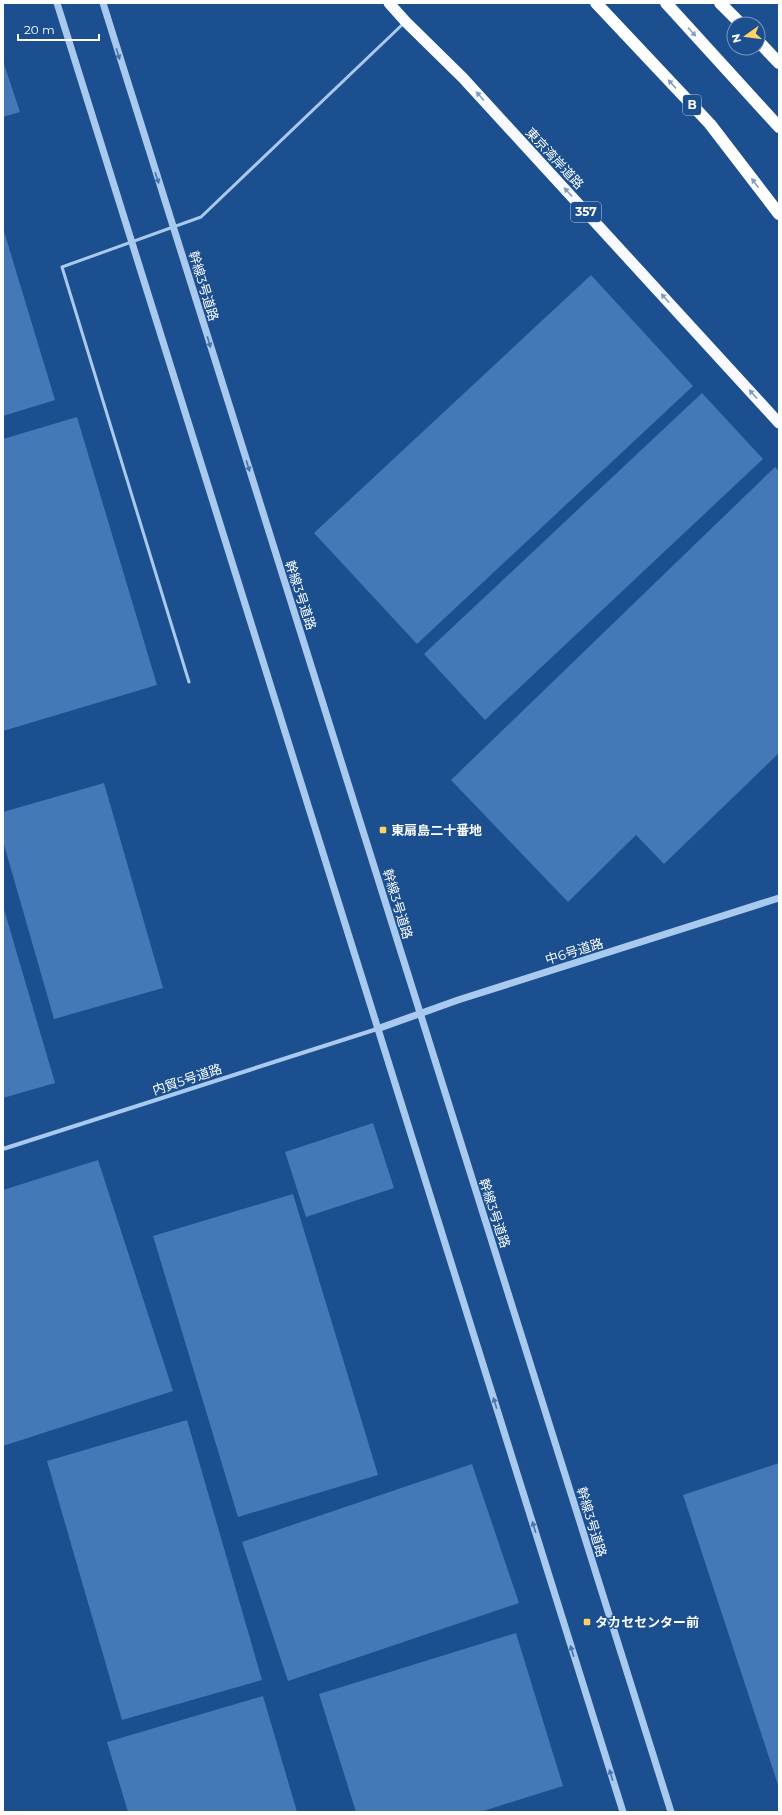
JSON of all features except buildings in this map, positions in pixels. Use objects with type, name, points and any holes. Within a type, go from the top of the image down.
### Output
[{"type":"highway","name":"東京湾岸道路","points":[[389,3],[406,22],[464,78],[779,423]]},
{"type":"highway","name":"B","points":[[596,3],[710,124],[778,213]]},
{"type":"highway","points":[[666,3],[779,127]]},
{"type":"highway","points":[[720,3],[733,16]]},
{"type":"highway","points":[[766,49],[779,63]]},
{"type":"street","points":[[58,3],[377,1029],[623,1812]]},
{"type":"street","name":"幹線3号道路","points":[[103,3],[671,1812]]},
{"type":"street","name":"中6号道路","points":[[377,1029],[419,1013],[779,898]]},
{"type":"street","points":[[766,903],[779,901]]},
{"type":"street","name":"内貿5号道路","points":[[3,1149],[377,1029]]},
{"type":"lane","points":[[189,682],[62,267],[201,217],[406,22]]},
{"type":"place","name":"東扇島二十番地","points":[[383,830]]},
{"type":"place","name":"タカセセンター前","points":[[587,1622]]}]
